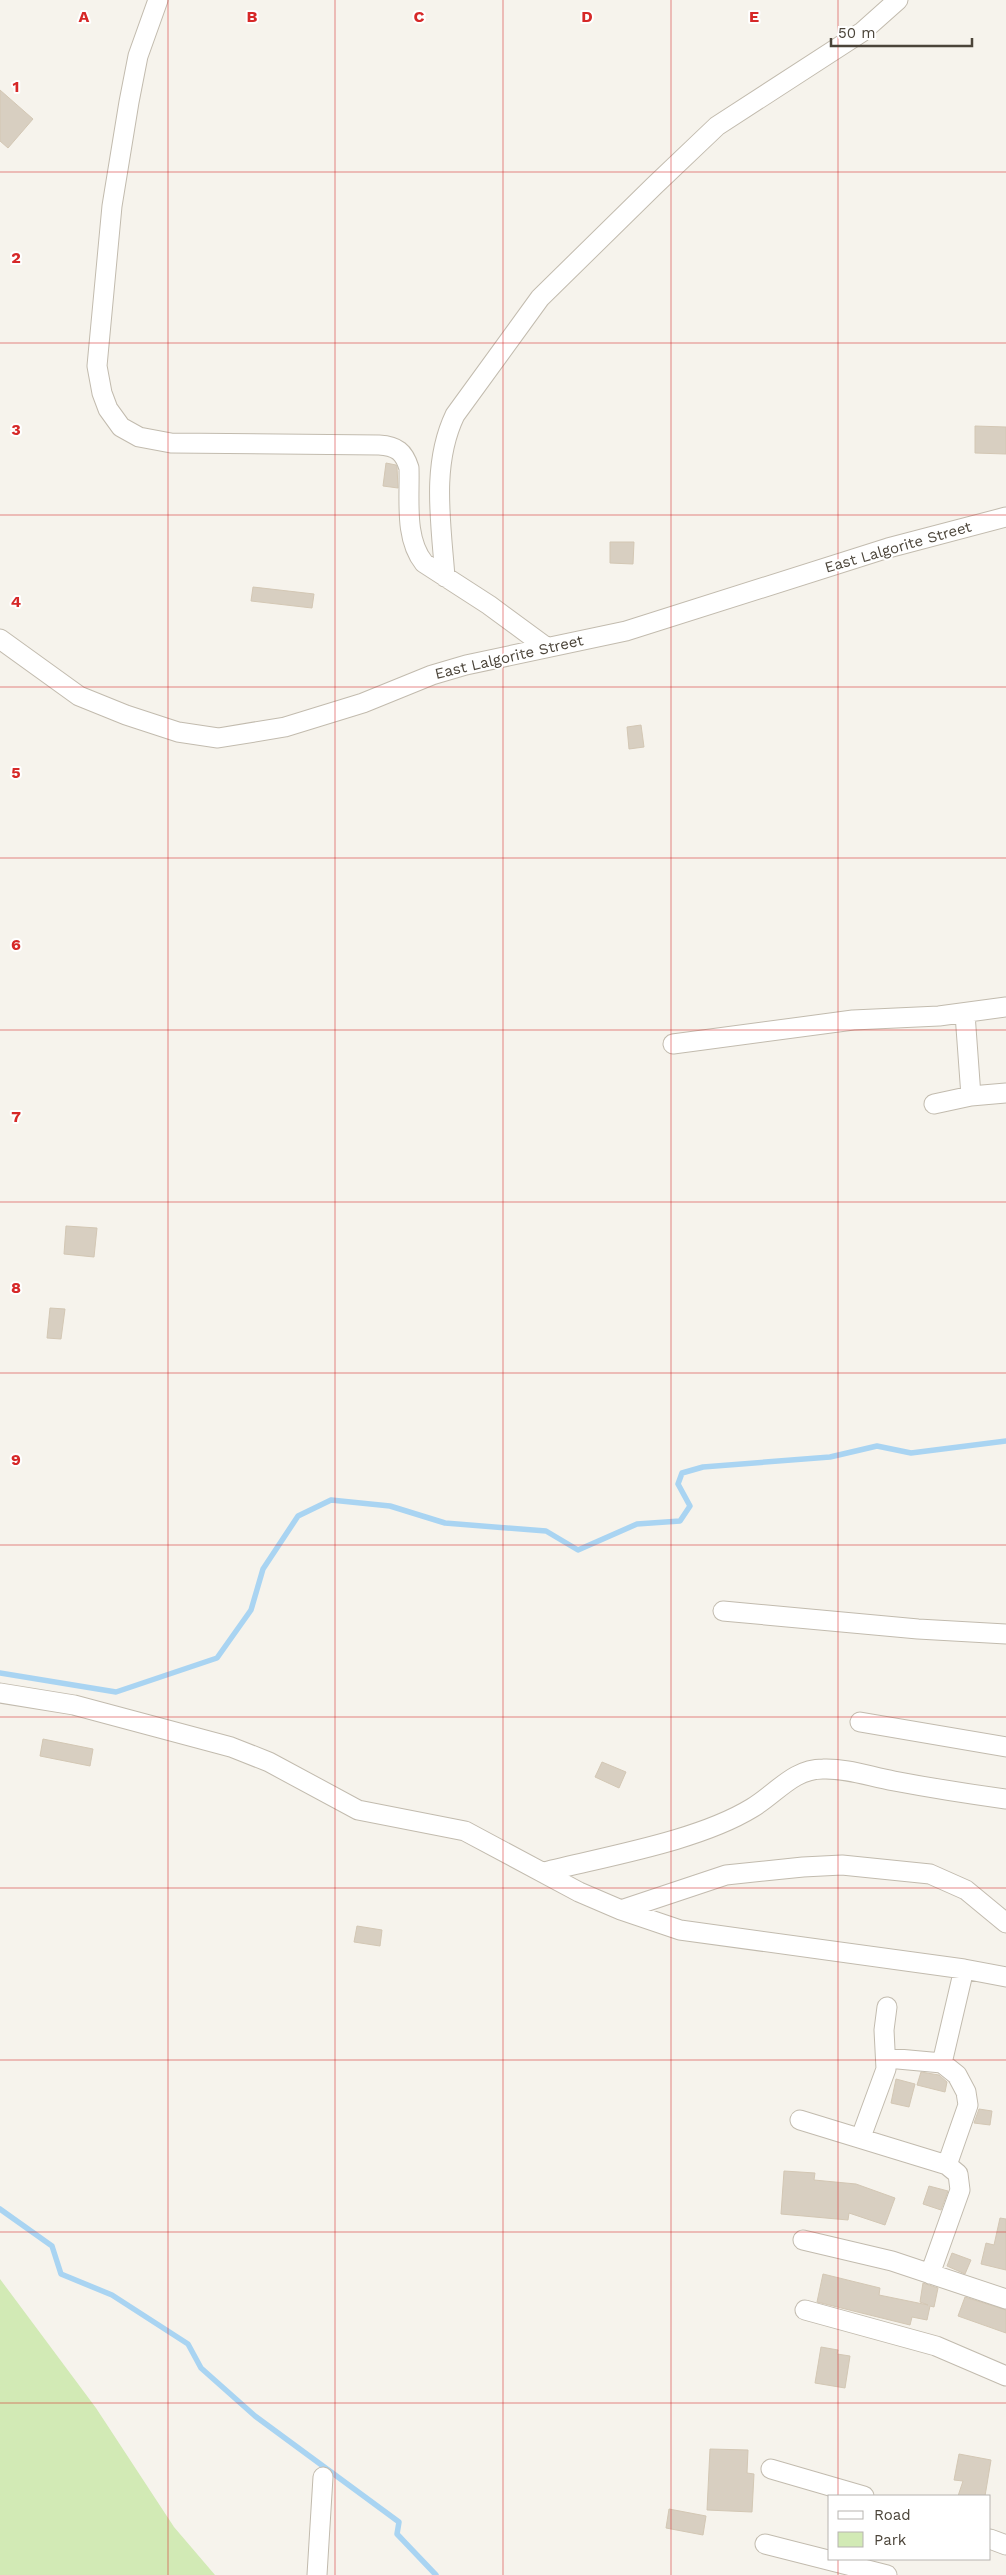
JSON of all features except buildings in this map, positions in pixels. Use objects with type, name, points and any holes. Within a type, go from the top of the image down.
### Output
[{"type":"street","points":[[158,0],[138,56],[112,206],[97,366],[102,393],[108,409],[121,427],[139,437],[171,443],[391,445],[405,457],[409,468],[412,540],[416,553],[424,563],[490,605],[546,647]]},
{"type":"street","points":[[445,577],[440,506],[440,463],[449,429],[455,415],[540,298],[717,126],[862,32],[898,0]]},
{"type":"street","name":"East Lalgorite Street","points":[[0,639],[79,696],[126,715],[178,732],[218,738],[285,727],[363,703],[432,675],[546,647],[626,631],[888,548],[1006,516]]},
{"type":"street","points":[[673,1044],[853,1020],[965,1014],[1006,1007]]},
{"type":"street","points":[[965,1014],[971,1096]]},
{"type":"street","points":[[934,1104],[971,1096],[1006,1093]]},
{"type":"street","points":[[723,1611],[918,1629],[1006,1634]]},
{"type":"street","points":[[0,1693],[74,1705],[231,1747],[269,1762],[358,1810],[465,1831],[621,1910],[680,1930],[964,1968],[1006,1977]]},
{"type":"street","points":[[860,1722],[1006,1747]]},
{"type":"street","points":[[544,1872],[706,1830],[733,1819],[774,1794],[797,1774],[808,1770],[838,1770],[949,1792],[1006,1799]]},
{"type":"street","points":[[621,1910],[726,1875],[802,1866],[842,1865],[930,1874],[966,1890],[1006,1924]]},
{"type":"street","points":[[942,2063],[964,1968]]},
{"type":"street","points":[[861,2137],[886,2069],[887,2058],[884,2030],[887,2007]]},
{"type":"street","points":[[887,2058],[942,2063],[957,2075],[966,2092],[968,2105],[947,2165]]},
{"type":"street","points":[[800,2120],[861,2137],[947,2165],[958,2174],[960,2190],[930,2274]]},
{"type":"street","points":[[803,2240],[892,2261],[1006,2299]]},
{"type":"street","points":[[805,2310],[936,2346],[1006,2376]]},
{"type":"street","points":[[771,2469],[861,2495]]},
{"type":"street","points":[[317,2575],[323,2478]]},
{"type":"street","points":[[991,2539],[1006,2545]]},
{"type":"street","points":[[765,2544],[887,2575]]},
{"type":"green space","points":[[0,2279],[96,2408],[174,2527],[215,2575],[0,2575]]},
{"type":"waterway","points":[[0,1673],[116,1692],[217,1658],[251,1610],[263,1569],[298,1516],[331,1500],[390,1506],[445,1523],[546,1531],[578,1550],[637,1524],[680,1521],[690,1506],[678,1484],[682,1473],[703,1467],[830,1457],[877,1446],[911,1453],[1006,1441]]},
{"type":"waterway","points":[[0,2209],[52,2246],[61,2274],[112,2295],[188,2344],[201,2368],[255,2416],[399,2522],[397,2534],[436,2575]]}]
